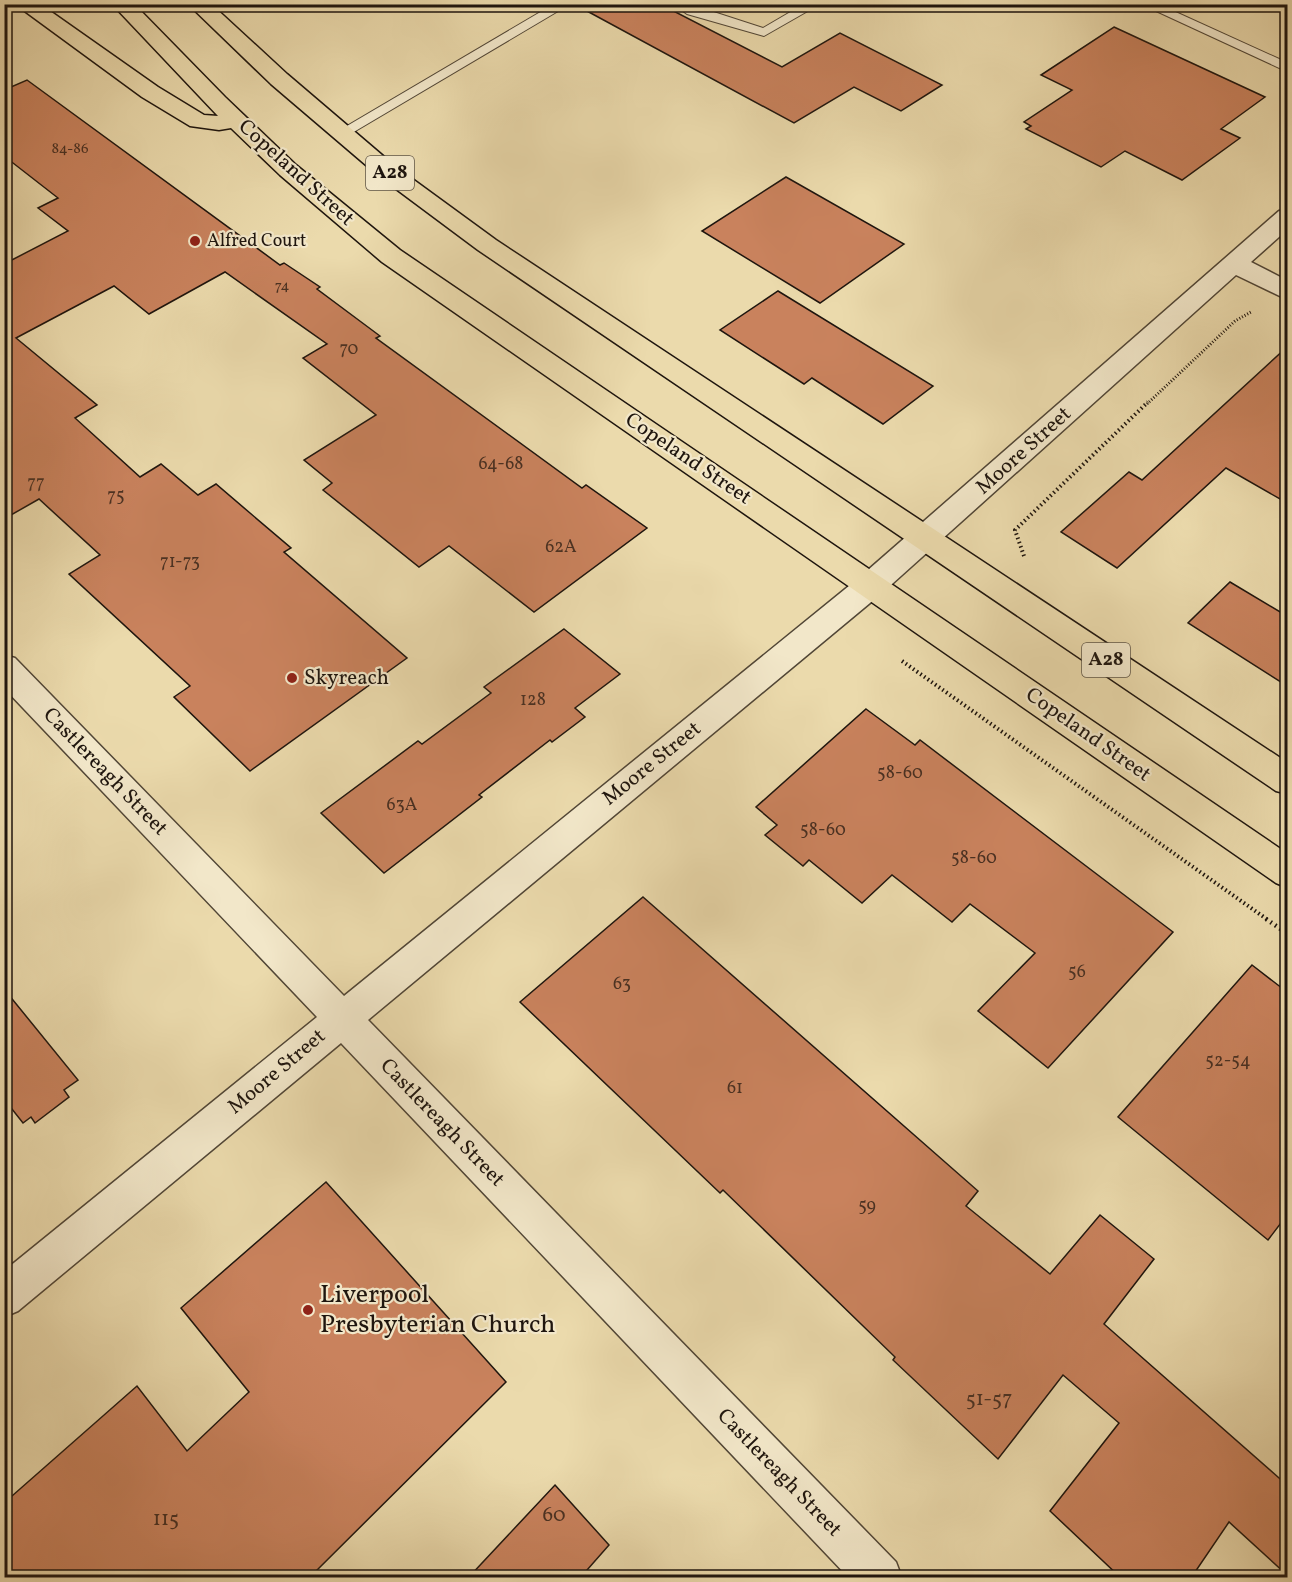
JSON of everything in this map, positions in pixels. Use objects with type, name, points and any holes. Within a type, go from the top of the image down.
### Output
[{"type":"highway","points":[[25,4],[150,92],[198,121],[219,123],[236,121]]},
{"type":"highway","name":"Copeland Street","points":[[122,4],[236,121],[288,170],[391,256],[1287,873]]},
{"type":"highway","name":"A28","points":[[198,4],[388,172],[487,245],[1287,781]]},
{"type":"street","name":"Moore Street","points":[[4,1297],[871,585],[1287,216]]},
{"type":"street","points":[[1234,264],[1285,291]]},
{"type":"street","name":"Castlereagh Street","points":[[4,667],[880,1578]]},
{"type":"lane","points":[[342,133],[564,4]]},
{"type":"lane","points":[[679,4],[691,11],[764,32],[814,4]]},
{"type":"lane","points":[[1148,4],[1287,68]]},
{"type":"path","points":[[1015,530],[1048,496],[1235,321],[1285,291]]},
{"type":"path","points":[[902,661],[1287,934]]},
{"type":"building","points":[[574,4],[660,4],[782,67],[840,33],[942,85],[901,111],[854,87],[794,123]]},
{"type":"building","points":[[1114,27],[1265,97],[1221,129],[1240,138],[1182,180],[1125,151],[1101,167],[1026,129],[1031,126],[1024,122],[1072,90],[1041,75]]},
{"type":"building","points":[[27,80],[280,265],[284,263],[320,287],[317,289],[380,336],[376,338],[582,488],[586,485],[647,528],[534,612],[449,546],[419,567],[323,490],[332,483],[304,460],[376,415],[303,358],[327,344],[225,272],[149,314],[114,286],[16,338],[97,405],[75,418],[140,477],[161,464],[198,495],[216,484],[291,548],[284,552],[407,658],[250,771],[174,697],[190,686],[69,574],[100,555],[39,499],[4,519],[4,264],[68,231],[38,208],[58,198],[4,156],[4,90]]},
{"type":"building","points":[[786,177],[904,244],[820,303],[702,231]]},
{"type":"building","points":[[778,291],[933,386],[883,424],[812,378],[804,384],[720,330]]},
{"type":"building","points":[[1287,347],[1287,503],[1226,468],[1117,568],[1061,532],[1129,472],[1142,480]]},
{"type":"building","points":[[1230,582],[1287,616],[1287,686],[1188,623]]},
{"type":"building","points":[[564,629],[620,674],[575,708],[585,717],[552,742],[550,740],[479,795],[482,797],[384,873],[321,813],[418,741],[422,744],[491,693],[484,687]]},
{"type":"building","points":[[866,709],[915,745],[920,740],[1173,932],[1048,1068],[978,1011],[1035,953],[970,904],[952,922],[892,875],[862,903],[809,860],[803,866],[765,835],[777,825],[756,807]]},
{"type":"building","points":[[643,897],[978,1191],[966,1206],[1050,1274],[1100,1215],[1154,1259],[1104,1324],[1287,1485],[1287,1575],[1229,1522],[1191,1578],[1121,1578],[1050,1511],[1119,1423],[1063,1375],[998,1459],[893,1360],[895,1357],[723,1190],[720,1193],[520,1002]]},
{"type":"building","points":[[1252,965],[1287,992],[1287,1215],[1268,1240],[1118,1117]]},
{"type":"building","points":[[4,989],[78,1080],[64,1090],[69,1097],[35,1123],[31,1117],[23,1123],[4,1099]]},
{"type":"building","points":[[326,1182],[506,1382],[309,1578],[4,1578],[4,1503],[137,1386],[187,1451],[249,1392],[181,1308]]},
{"type":"building","points":[[555,1485],[609,1545],[580,1578],[468,1578]]},
{"type":"place","name":"Alfred Court","points":[[195,241]]},
{"type":"place","name":"Skyreach","points":[[292,678]]},
{"type":"place","name":"Liverpool Presbyterian Church","points":[[308,1310]]}]
